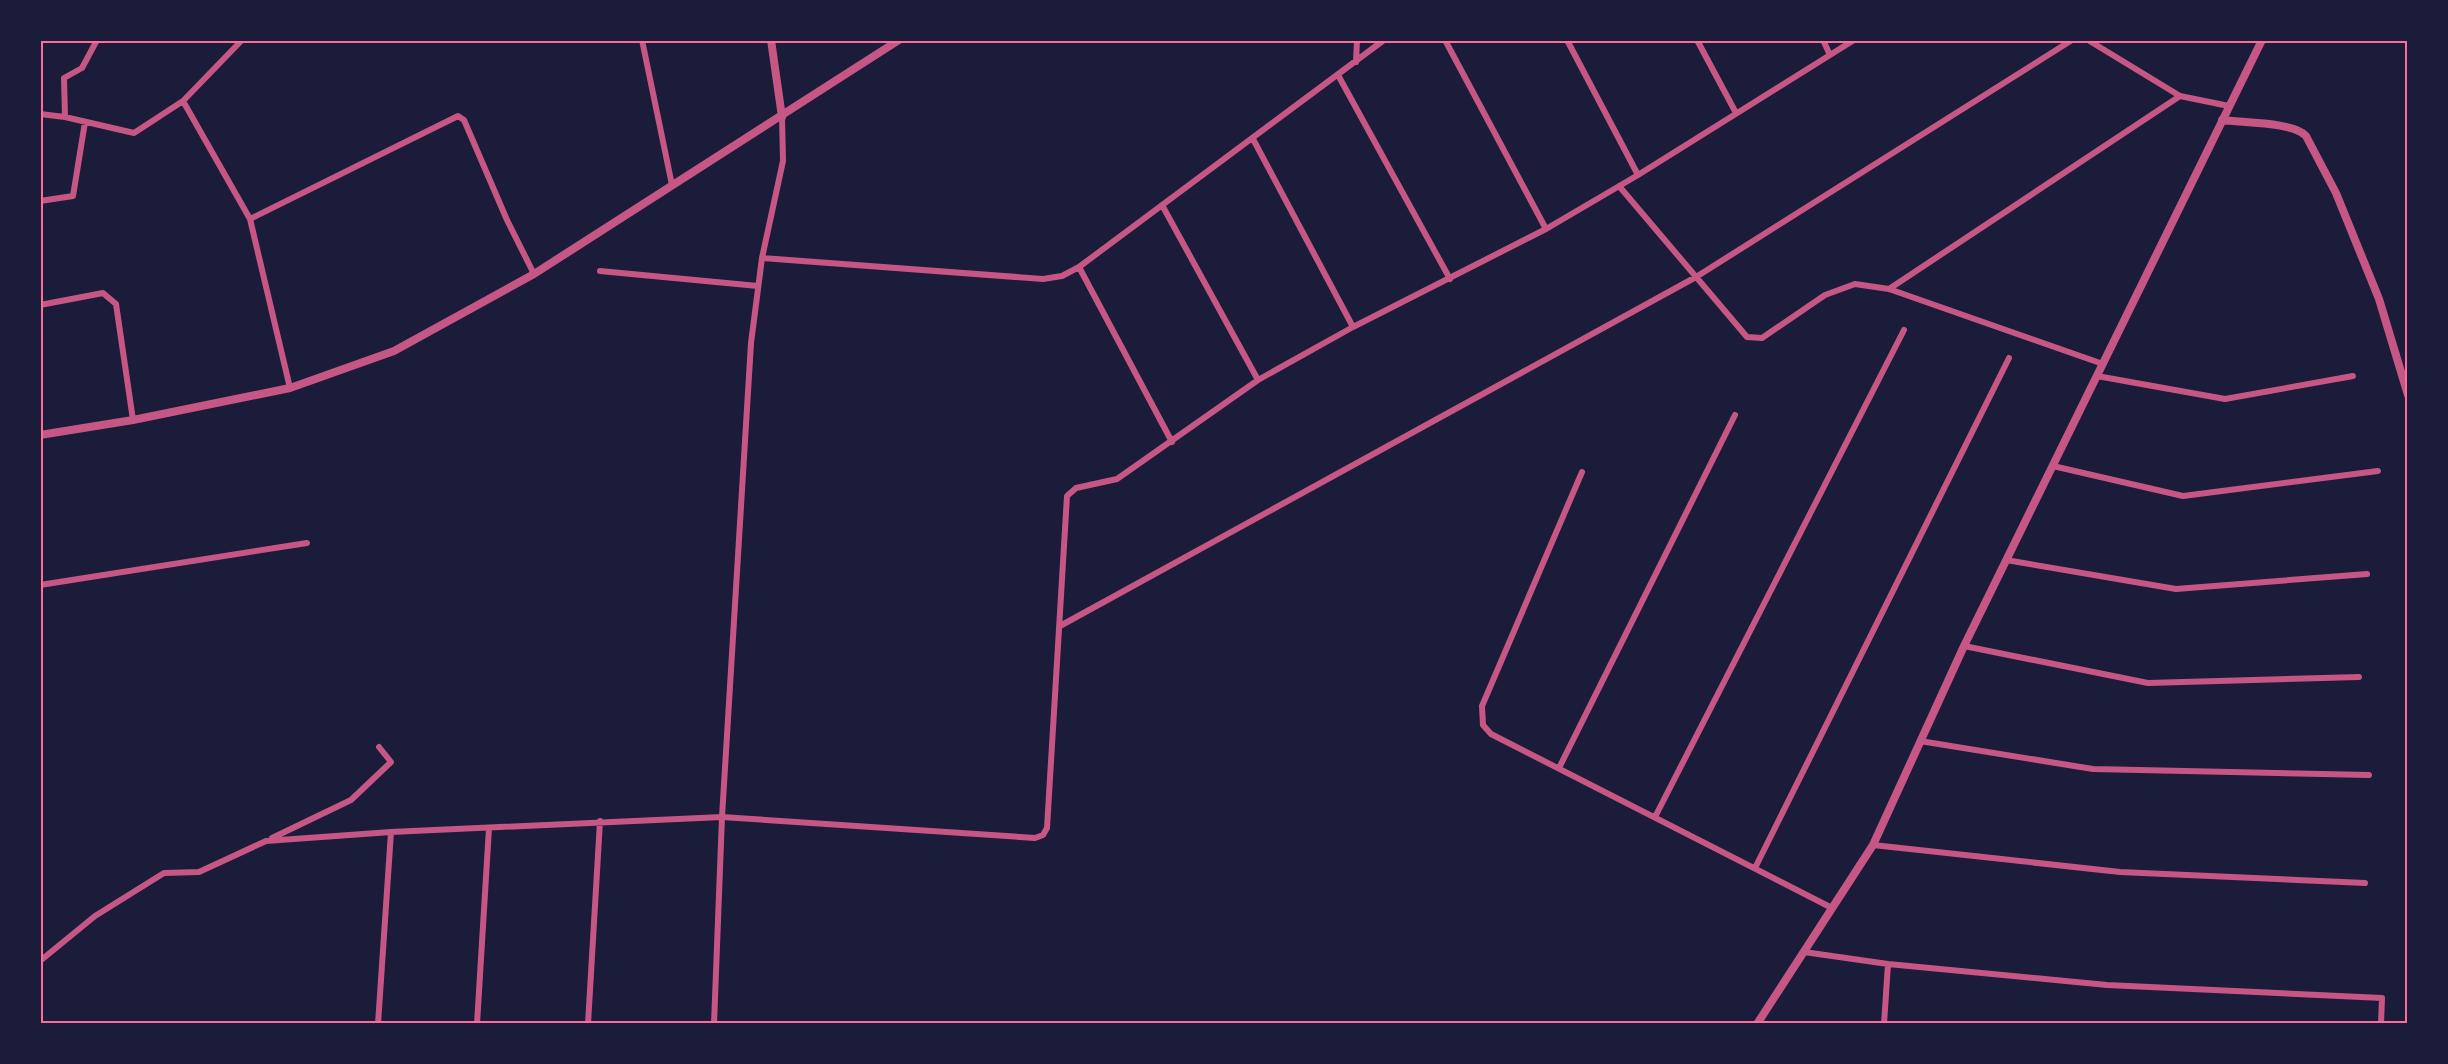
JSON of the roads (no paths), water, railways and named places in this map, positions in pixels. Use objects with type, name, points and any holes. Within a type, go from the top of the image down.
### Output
[{"type":"street","points":[[65,117],[64,78],[82,68],[97,40]]},
{"type":"street","points":[[40,114],[65,117],[134,133],[183,101],[242,40]]},
{"type":"street","points":[[642,40],[672,185]]},
{"type":"street","points":[[714,1023],[722,817],[751,343],[762,258],[783,161],[782,117],[771,40]]},
{"type":"street","points":[[40,435],[133,420],[290,388],[394,351],[534,274],[899,40]]},
{"type":"street","points":[[1356,62],[1357,40]]},
{"type":"street","points":[[762,258],[1043,279],[1062,276],[1079,267],[1384,40]]},
{"type":"street","points":[[1445,40],[1546,229]]},
{"type":"street","points":[[1567,40],[1638,175]]},
{"type":"street","points":[[1697,40],[1736,113]]},
{"type":"street","points":[[1823,40],[1830,55]]},
{"type":"street","points":[[266,841],[600,821],[722,817],[1035,838],[1043,835],[1047,828],[1066,496],[1076,488],[1117,478],[1172,442],[1258,380],[1353,327],[1546,229],[1638,175],[1854,40]]},
{"type":"street","points":[[1060,626],[1696,277],[2072,40]]},
{"type":"street","points":[[2088,40],[2180,96],[2229,106]]},
{"type":"street","points":[[1757,1023],[1873,845],[1964,646],[2262,40]]},
{"type":"street","points":[[1338,75],[1450,279]]},
{"type":"street","points":[[1889,289],[2180,96]]},
{"type":"street","points":[[183,101],[250,219],[290,388]]},
{"type":"street","points":[[250,219],[458,116],[464,120],[507,220],[534,274]]},
{"type":"street","points":[[2222,120],[2290,127],[2303,132],[2306,136],[2336,193],[2379,299],[2408,395]]},
{"type":"street","points":[[40,201],[73,196],[85,122]]},
{"type":"street","points":[[1253,139],[1353,327]]},
{"type":"street","points":[[1619,186],[1747,337],[1761,338],[1825,295],[1855,284],[1889,289],[2103,363]]},
{"type":"street","points":[[1162,205],[1258,380]]},
{"type":"street","points":[[1079,267],[1172,442]]},
{"type":"street","points":[[600,271],[758,286]]},
{"type":"street","points":[[40,304],[103,293],[116,304],[133,420]]},
{"type":"street","points":[[1655,817],[1904,330]]},
{"type":"street","points":[[1755,868],[2008,358]]},
{"type":"street","points":[[2097,376],[2225,399],[2353,376]]},
{"type":"street","points":[[1559,768],[1735,415]]},
{"type":"street","points":[[2053,466],[2182,496],[2378,471]]},
{"type":"street","points":[[1582,472],[1482,706],[1483,725],[1491,734],[1832,908]]},
{"type":"street","points":[[40,585],[307,543]]},
{"type":"street","points":[[2006,560],[2176,589],[2367,574]]},
{"type":"street","points":[[1964,646],[2148,683],[2360,677]]},
{"type":"street","points":[[1920,741],[2093,769],[2369,775]]},
{"type":"street","points":[[40,961],[95,916],[164,873],[199,872],[351,800],[391,762],[379,747]]},
{"type":"street","points":[[588,1023],[600,821]]},
{"type":"street","points":[[477,1023],[489,828]]},
{"type":"street","points":[[378,1023],[391,832]]},
{"type":"street","points":[[1873,845],[2120,872],[2365,884]]},
{"type":"street","points":[[1804,952],[1888,964],[2107,985],[2382,998],[2382,1023]]},
{"type":"street","points":[[1884,1023],[1888,964]]}]
